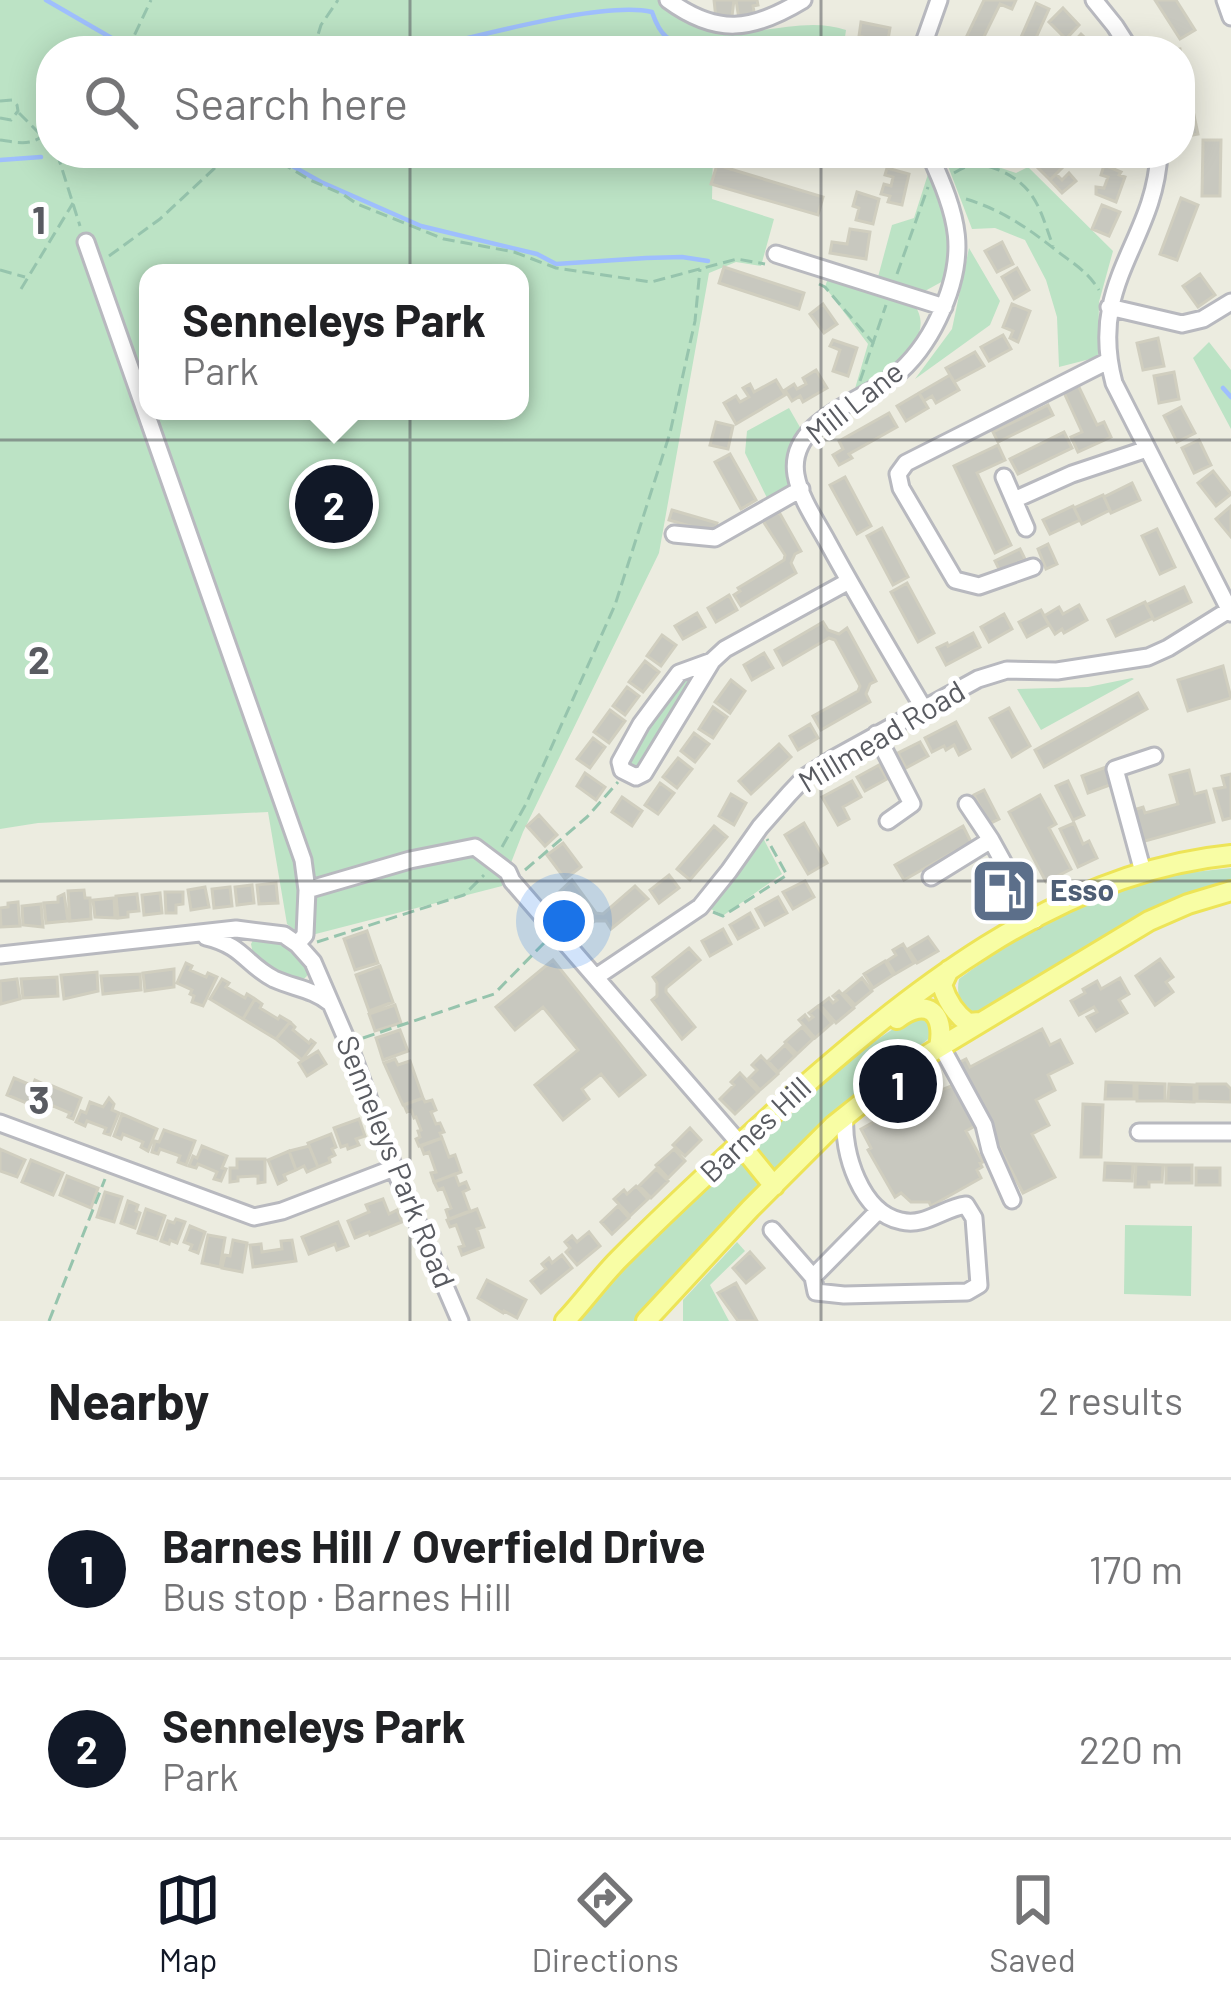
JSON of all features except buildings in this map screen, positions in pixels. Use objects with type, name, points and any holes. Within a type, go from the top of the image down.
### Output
[{"type":"main road","name":"Barnes Hill","points":[[565,1321],[615,1262],[740,1144],[862,1034],[949,970],[1112,881],[1231,855]]},
{"type":"main road","name":"Barnes Hill","points":[[646,1321],[832,1126],[907,1067],[1149,921],[1231,891]]},
{"type":"main road","points":[[949,970],[942,985],[946,997],[957,1015],[968,1023],[980,1022]]},
{"type":"main road","points":[[862,1034],[876,1035],[910,1010],[925,1008],[935,1012],[940,1024],[940,1047]]},
{"type":"main road","points":[[740,1144],[774,1186]]},
{"type":"street","points":[[668,0],[712,25],[740,25],[803,0]]},
{"type":"street","points":[[927,36],[939,0]]},
{"type":"street","points":[[1094,0],[1120,36]]},
{"type":"street","points":[[1225,0],[1231,17]]},
{"type":"street","points":[[1157,168],[1153,197],[1120,268],[1109,307],[1108,361],[1114,382],[1230,611]]},
{"type":"street","name":"Mill Lane","points":[[924,709],[801,489],[796,450],[826,418],[895,376],[926,340],[944,307],[958,265],[956,229],[938,173]]},
{"type":"street","points":[[86,242],[139,395]]},
{"type":"street","points":[[772,259],[944,307]]},
{"type":"street","points":[[1109,307],[1182,324],[1203,320],[1231,302]]},
{"type":"street","points":[[1033,567],[979,586],[955,580],[898,474],[906,463],[1108,361]]},
{"type":"street","points":[[0,955],[236,929],[284,935],[298,944],[305,935],[303,860],[148,420]]},
{"type":"street","points":[[1014,500],[1147,449]]},
{"type":"street","points":[[1004,477],[1026,528]]},
{"type":"street","points":[[674,534],[715,538],[801,489]]},
{"type":"street","points":[[712,661],[679,674],[641,724],[620,762],[622,770],[636,777],[644,773],[712,661],[725,649],[849,581]]},
{"type":"street","name":"Millmead Road","points":[[596,977],[700,907],[760,826],[805,777],[876,734],[978,679],[1007,670],[1058,671],[1148,657],[1230,611]]},
{"type":"street","points":[[876,734],[912,804],[888,821]]},
{"type":"street","points":[[1143,872],[1115,769],[1154,756]]},
{"type":"street","points":[[967,805],[1035,920]]},
{"type":"street","points":[[932,877],[991,840]]},
{"type":"street","points":[[307,890],[475,847],[510,877],[740,1144]]},
{"type":"street","name":"Senneleys Park Road","points":[[198,935],[230,943],[272,978],[310,990],[330,1003]]},
{"type":"street","name":"Senneleys Park Road","points":[[298,944],[313,962],[348,1043],[394,1168],[460,1321]]},
{"type":"street","points":[[940,1047],[984,1125],[1012,1201]]},
{"type":"street","points":[[772,1230],[813,1277],[817,1292],[967,1292],[979,1285],[974,1218],[966,1205],[933,1219],[907,1221],[879,1210],[848,1159],[845,1117]]},
{"type":"street","points":[[0,1123],[254,1216],[282,1211],[394,1168]]},
{"type":"street","points":[[1139,1132],[1231,1132]]},
{"type":"street","points":[[813,1277],[879,1210]]},
{"type":"path","points":[[134,36],[151,0]]},
{"type":"path","points":[[318,36],[338,0]]},
{"type":"path","points":[[0,89],[3,100],[15,102],[36,130]]},
{"type":"path","points":[[0,118],[11,120],[18,111]]},
{"type":"path","points":[[0,140],[36,141]]},
{"type":"path","points":[[62,168],[86,242]]},
{"type":"path","points":[[94,267],[160,219],[215,168]]},
{"type":"path","points":[[290,168],[357,204],[444,239],[514,253],[556,268],[650,282],[737,259],[772,259]]},
{"type":"path","points":[[994,168],[1029,188],[1054,249]]},
{"type":"path","points":[[854,400],[938,173],[1026,226],[1089,275],[1109,307]]},
{"type":"path","points":[[22,290],[73,203]]},
{"type":"path","points":[[298,944],[464,895],[494,861],[526,804],[615,605],[670,433],[700,269]]},
{"type":"path","points":[[0,270],[27,278]]},
{"type":"path","points":[[806,279],[825,287],[874,344]]},
{"type":"path","points":[[510,877],[630,776]]},
{"type":"path","points":[[700,907],[723,916],[788,874],[760,826]]},
{"type":"path","points":[[348,1043],[494,994],[555,931]]},
{"type":"path","points":[[49,1321],[110,1166]]},
{"type":"green space","points":[[0,0],[662,0],[696,27],[719,32],[811,25],[846,30],[845,36],[36,36],[36,168],[713,168],[712,199],[774,219],[761,266],[736,262],[709,273],[659,553],[523,832],[502,886],[304,937],[287,924],[268,812],[0,829]]},
{"type":"green space","points":[[949,168],[1001,168],[1016,173],[1029,168],[1113,251],[1099,302],[1098,357],[1059,367],[1057,317],[1046,280],[1025,240],[995,228],[972,229]]},
{"type":"green space","points":[[928,174],[944,209],[948,255],[945,280],[925,291],[878,277],[892,225],[914,218]]},
{"type":"green space","points":[[969,248],[1000,301],[990,325],[915,379],[952,329]]},
{"type":"green space","points":[[829,275],[913,303],[920,317],[920,330],[904,355],[854,392],[868,344],[825,287]]},
{"type":"green space","points":[[1209,342],[1231,370],[1231,429],[1193,358]]},
{"type":"green space","points":[[789,408],[801,429],[791,450],[795,487],[771,506],[745,453],[747,431]]},
{"type":"green space","points":[[707,666],[641,772],[623,769],[650,719],[681,677]]},
{"type":"green space","points":[[1132,678],[1041,730],[1017,689],[1088,687]]},
{"type":"green space","points":[[761,834],[782,874],[724,915],[706,907]]},
{"type":"green space","points":[[1231,868],[1231,886],[976,1015],[960,1001],[959,979],[1054,920],[1157,879]]},
{"type":"green space","points":[[254,938],[290,944],[310,973],[297,980],[269,968],[253,954]]},
{"type":"green space","points":[[914,1015],[926,1017],[935,1026],[932,1036],[823,1123],[635,1321],[575,1321],[637,1252],[860,1044],[872,1043]]},
{"type":"green space","points":[[1125,1225],[1192,1226],[1191,1296],[1124,1294]]},
{"type":"green space","points":[[737,1242],[745,1251],[710,1285],[729,1321],[683,1321],[683,1300]]},
{"type":"waterway","points":[[46,0],[108,36]]},
{"type":"waterway","points":[[475,36],[569,16],[630,10],[652,12],[665,36]]},
{"type":"waterway","points":[[0,160],[36,157]]},
{"type":"waterway","points":[[296,168],[421,226],[537,254],[556,264],[682,257],[708,261]]},
{"type":"waterway","points":[[1223,388],[1231,397]]},
{"type":"place","name":"Senneleys Park","points":[[334,504]]},
{"type":"place","name":"Esso","points":[[1004,891]]},
{"type":"place","name":"Barnes Hill / Overfield Drive","points":[[898,1084]]}]
